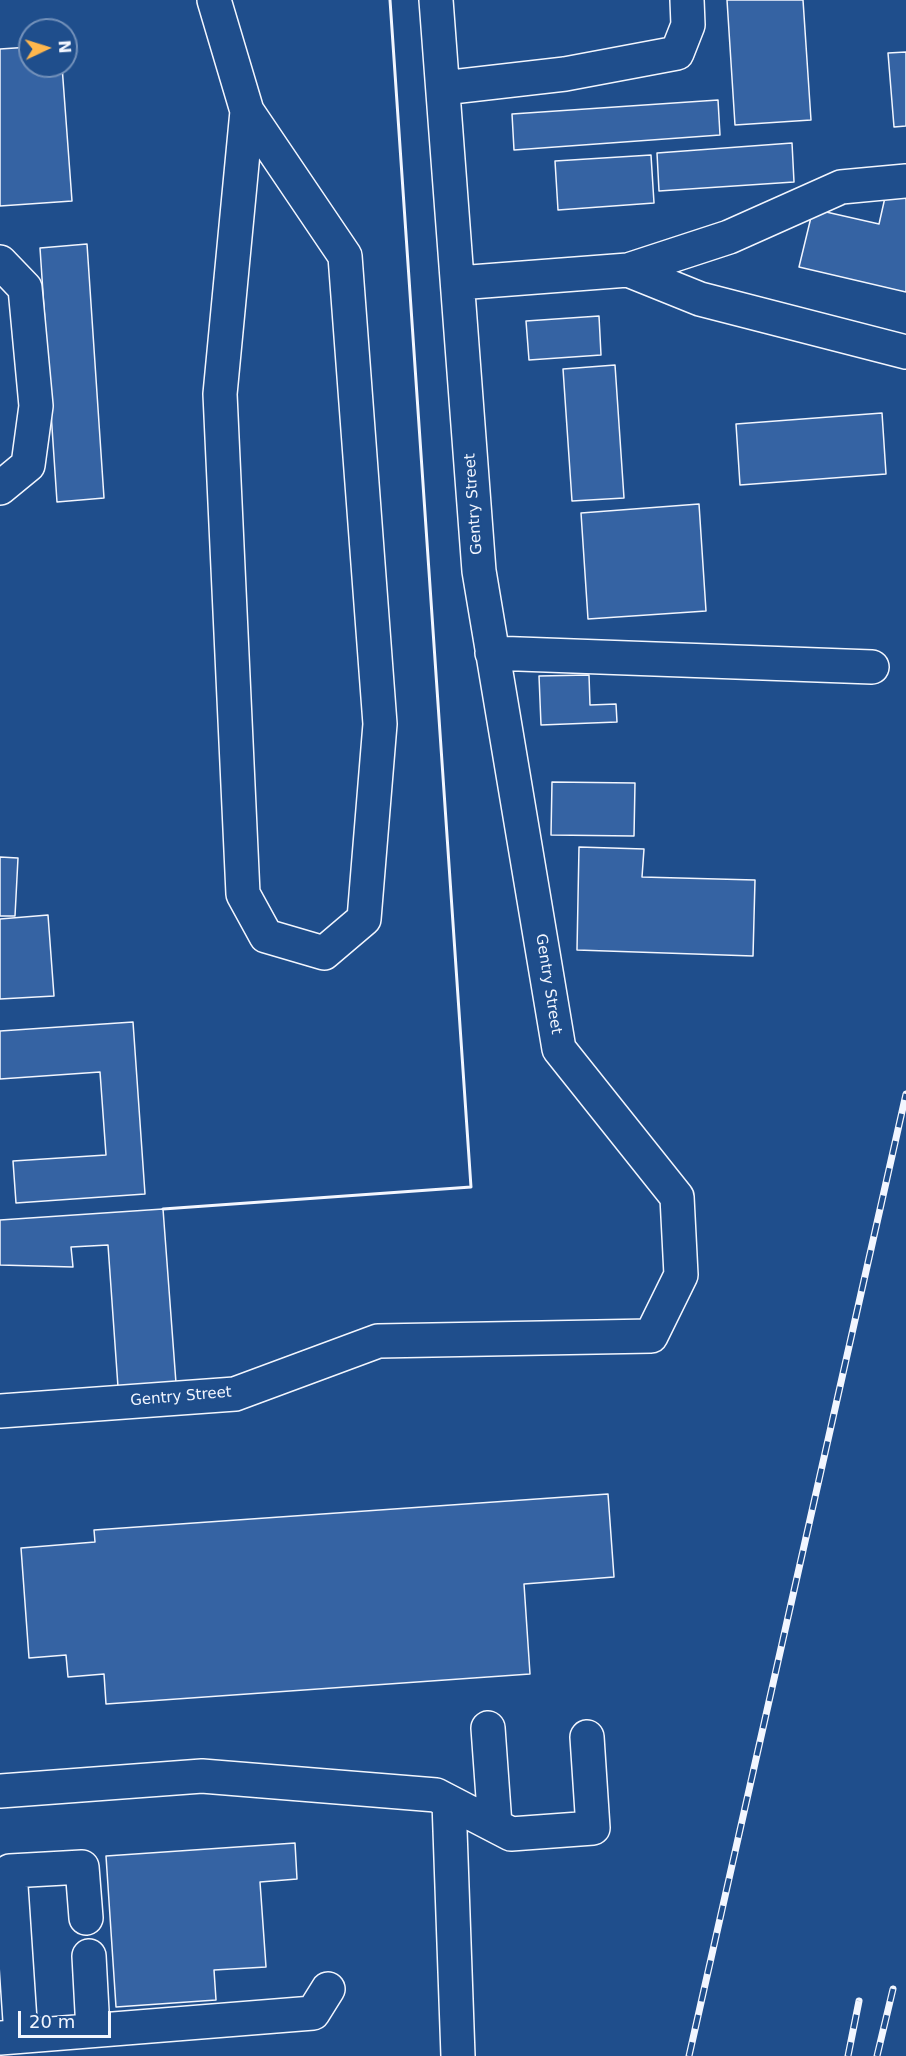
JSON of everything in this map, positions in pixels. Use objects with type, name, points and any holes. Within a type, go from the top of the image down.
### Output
[{"type":"street","points":[[214,0],[247,111],[345,256],[380,724],[364,919],[324,953],[266,936],[243,894],[220,394],[247,111]]},
{"type":"street","name":"Gentry Street","points":[[0,1411],[235,1394],[378,1341],[651,1336],[681,1275],[677,1197],[559,1050],[479,571],[436,0]]},
{"type":"street","points":[[443,88],[565,74],[677,53],[688,25],[687,0]]},
{"type":"street","points":[[458,283],[628,270],[729,237],[841,187],[906,181]]},
{"type":"street","points":[[0,262],[25,288],[36,406],[28,465],[0,488]]},
{"type":"street","points":[[628,270],[700,299],[906,352]]},
{"type":"street","points":[[492,653],[872,667]]},
{"type":"street","points":[[488,1728],[495,1826]]},
{"type":"street","points":[[0,1791],[202,1776],[436,1795],[511,1834],[593,1828],[587,1737]]},
{"type":"street","points":[[449,1802],[458,2056]]},
{"type":"street","points":[[86,1917],[82,1867],[10,1871],[10,2037],[313,2013],[328,1989]]},
{"type":"street","points":[[89,1956],[93,2030]]},
{"type":"building","points":[[727,0],[803,0],[811,120],[735,125]]},
{"type":"building","points":[[18,48],[18,78],[63,78],[72,201],[0,206],[0,49]]},
{"type":"building","points":[[906,52],[906,126],[894,127],[888,53]]},
{"type":"building","points":[[718,100],[720,135],[514,150],[512,114]]},
{"type":"building","points":[[792,143],[794,182],[659,191],[657,153]]},
{"type":"building","points":[[651,155],[654,203],[558,210],[555,161]]},
{"type":"building","points":[[886,193],[906,198],[906,292],[799,267],[813,209],[879,224]]},
{"type":"building","points":[[87,244],[104,498],[57,502],[40,248]]},
{"type":"building","points":[[599,316],[601,355],[529,360],[526,321]]},
{"type":"building","points":[[615,365],[624,498],[572,501],[563,369]]},
{"type":"building","points":[[882,413],[886,474],[740,485],[736,424]]},
{"type":"building","points":[[699,504],[706,611],[588,619],[581,513]]},
{"type":"building","points":[[589,675],[590,705],[616,704],[617,722],[541,725],[539,676]]},
{"type":"building","points":[[552,782],[635,783],[634,836],[551,835]]},
{"type":"building","points":[[579,847],[644,849],[642,877],[755,880],[753,956],[577,950]]},
{"type":"building","points":[[0,857],[18,858],[15,916],[0,916]]},
{"type":"building","points":[[48,915],[54,996],[0,999],[0,919]]},
{"type":"building","points":[[133,1022],[145,1194],[16,1203],[13,1161],[106,1155],[100,1072],[0,1079],[0,1031]]},
{"type":"building","points":[[163,1209],[176,1383],[118,1387],[108,1245],[71,1247],[73,1267],[0,1265],[0,1220]]},
{"type":"building","points":[[608,1494],[614,1577],[524,1584],[530,1674],[106,1704],[104,1674],[68,1677],[66,1655],[29,1658],[21,1548],[95,1542],[94,1530]]},
{"type":"building","points":[[295,1843],[297,1879],[260,1882],[266,1967],[214,1970],[216,2000],[116,2007],[106,1856]]},
{"type":"railway","points":[[689,2056],[906,1094]]},
{"type":"railway","points":[[877,2056],[893,1989]]},
{"type":"railway","points":[[848,2056],[859,2001]]},
{"type":"wall","points":[[163,1209],[471,1187],[390,0]]}]
